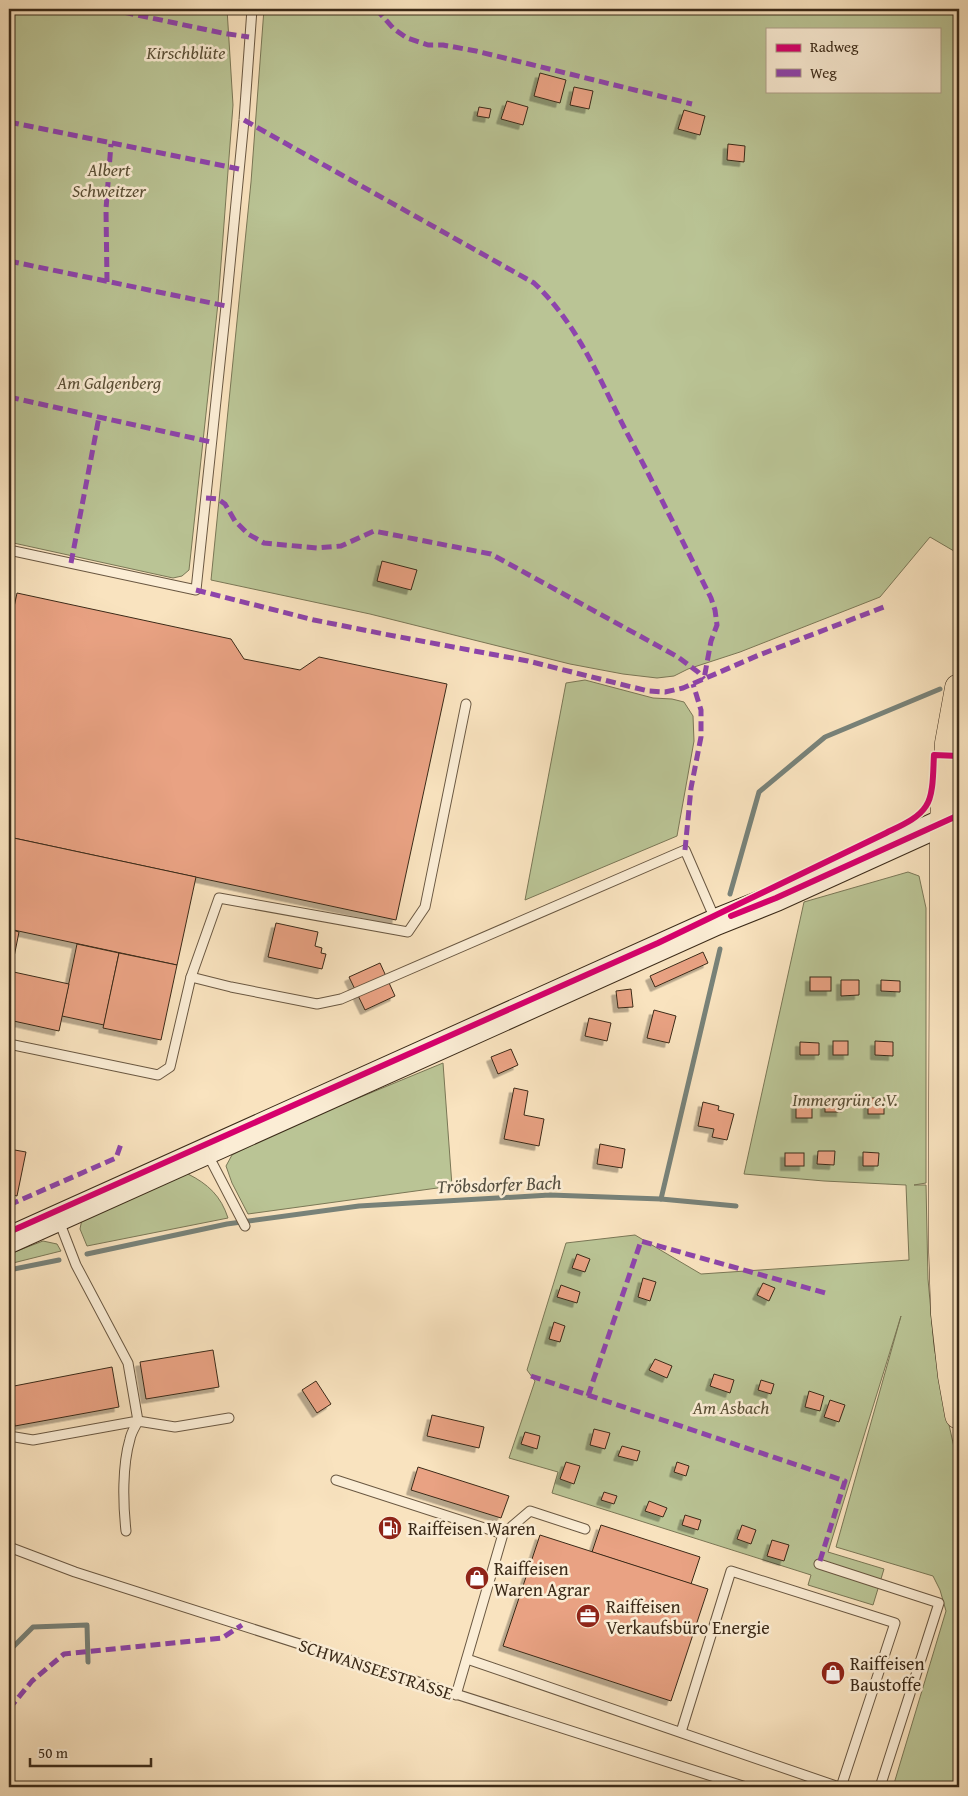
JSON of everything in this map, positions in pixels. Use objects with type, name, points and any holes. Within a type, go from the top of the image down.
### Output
[{"type":"main road","points":[[959,688],[949,749],[952,818],[943,1252],[945,1314],[959,1416]]},
{"type":"street","points":[[9,1240],[952,818]]},
{"type":"lane","points":[[9,550],[196,590],[244,120],[252,9]]},
{"type":"lane","points":[[9,1044],[158,1074],[170,1067],[191,977],[219,898],[408,932],[424,907],[466,704]]},
{"type":"lane","points":[[191,977],[317,1004],[341,999],[685,850],[716,922]]},
{"type":"lane","points":[[205,1151],[245,1226]]},
{"type":"lane","points":[[58,1218],[76,1265],[128,1363],[138,1421],[130,1439],[127,1456],[124,1513],[126,1531]]},
{"type":"lane","points":[[9,1436],[34,1440],[138,1421],[175,1427],[229,1418]]},
{"type":"lane","points":[[336,1480],[502,1534]]},
{"type":"lane","points":[[456,1695],[502,1534],[530,1511],[585,1529]]},
{"type":"lane","name":"SCHWANSEESTRASSE","points":[[9,1546],[75,1572],[746,1787]]},
{"type":"lane","points":[[819,1564],[939,1603],[880,1787]]},
{"type":"lane","points":[[467,1659],[840,1787],[896,1622],[731,1571],[681,1732]]},
{"type":"green space","points":[[9,9],[227,9],[233,105],[218,303],[189,570],[182,576],[173,578],[9,542]]},
{"type":"green space","points":[[264,9],[959,9],[959,554],[930,537],[880,597],[740,652],[688,669],[674,676],[657,678],[570,664],[370,614],[211,580],[251,182]]},
{"type":"green space","points":[[585,680],[653,698],[684,702],[693,716],[694,741],[677,836],[525,900],[566,683]]},
{"type":"green space","points":[[908,872],[919,876],[926,908],[926,1183],[914,1185],[926,1185],[928,1279],[934,1346],[959,1470],[959,1787],[893,1787],[946,1611],[940,1590],[933,1576],[836,1547],[901,1316],[828,1552],[884,1569],[873,1605],[808,1585],[811,1575],[552,1493],[558,1472],[509,1458],[535,1381],[527,1370],[566,1243],[635,1235],[701,1274],[909,1260],[906,1185],[824,1181],[744,1174],[804,902]]},
{"type":"green space","points":[[443,1063],[452,1186],[248,1214],[232,1183],[226,1166],[232,1155],[288,1127]]},
{"type":"green space","points":[[188,1174],[202,1182],[218,1197],[228,1218],[87,1246],[80,1229],[82,1219],[177,1176]]},
{"type":"green space","points":[[43,1241],[57,1244],[61,1251],[9,1264],[9,1254]]},
{"type":"building","points":[[540,73],[566,80],[560,103],[534,96]]},
{"type":"building","points":[[574,87],[593,91],[589,109],[570,105]]},
{"type":"building","points":[[507,101],[528,107],[523,125],[501,119]]},
{"type":"building","points":[[479,107],[491,109],[489,118],[477,116]]},
{"type":"building","points":[[684,110],[705,116],[700,135],[678,129]]},
{"type":"building","points":[[728,144],[745,146],[744,162],[727,160]]},
{"type":"building","points":[[382,561],[417,570],[411,590],[377,581]]},
{"type":"building","points":[[17,593],[231,639],[244,659],[300,670],[319,657],[447,684],[396,920],[9,837],[9,631]]},
{"type":"building","points":[[9,837],[196,877],[177,965],[9,929]]},
{"type":"building","points":[[276,923],[318,932],[315,946],[322,948],[321,953],[326,954],[322,969],[268,957]]},
{"type":"building","points":[[9,929],[19,932],[11,972],[9,971]]},
{"type":"building","points":[[77,944],[119,953],[104,1025],[62,1016]]},
{"type":"building","points":[[703,952],[708,963],[655,987],[650,976]]},
{"type":"building","points":[[119,953],[177,965],[161,1040],[103,1028]]},
{"type":"building","points":[[380,963],[395,996],[365,1010],[349,977]]},
{"type":"building","points":[[9,971],[69,984],[59,1031],[9,1020]]},
{"type":"building","points":[[810,977],[831,977],[831,991],[810,991]]},
{"type":"building","points":[[841,980],[859,980],[859,995],[841,996]]},
{"type":"building","points":[[881,980],[900,981],[900,992],[881,991]]},
{"type":"building","points":[[631,989],[633,1007],[618,1008],[616,991]]},
{"type":"building","points":[[654,1010],[676,1016],[669,1043],[647,1038]]},
{"type":"building","points":[[589,1018],[611,1023],[607,1041],[585,1036]]},
{"type":"building","points":[[833,1041],[848,1041],[848,1055],[833,1055]]},
{"type":"building","points":[[875,1041],[893,1042],[893,1056],[875,1055]]},
{"type":"building","points":[[800,1042],[819,1043],[819,1055],[800,1055]]},
{"type":"building","points":[[511,1049],[518,1065],[498,1074],[491,1057]]},
{"type":"building","points":[[514,1088],[528,1091],[524,1115],[544,1119],[539,1146],[504,1139]]},
{"type":"building","points":[[868,1098],[884,1098],[884,1114],[868,1114]]},
{"type":"building","points":[[796,1100],[812,1100],[812,1118],[796,1118]]},
{"type":"building","points":[[825,1101],[841,1101],[841,1112],[825,1112]]},
{"type":"building","points":[[703,1102],[719,1106],[718,1110],[734,1114],[727,1140],[712,1137],[714,1129],[698,1126]]},
{"type":"building","points":[[600,1144],[625,1149],[622,1168],[597,1164]]},
{"type":"building","points":[[9,1149],[26,1152],[17,1196],[9,1194]]},
{"type":"building","points":[[818,1151],[835,1151],[834,1165],[817,1164]]},
{"type":"building","points":[[863,1152],[879,1153],[878,1166],[863,1166]]},
{"type":"building","points":[[785,1153],[804,1153],[804,1166],[785,1166]]},
{"type":"building","points":[[577,1254],[590,1259],[585,1272],[572,1268]]},
{"type":"building","points":[[643,1278],[656,1282],[650,1301],[638,1297]]},
{"type":"building","points":[[763,1283],[775,1288],[769,1301],[757,1295]]},
{"type":"building","points":[[561,1285],[580,1292],[577,1303],[557,1297]]},
{"type":"building","points":[[554,1322],[565,1326],[560,1342],[549,1339]]},
{"type":"building","points":[[213,1350],[219,1387],[146,1399],[140,1362]]},
{"type":"building","points":[[655,1359],[672,1366],[667,1378],[649,1370]]},
{"type":"building","points":[[112,1367],[119,1407],[15,1426],[9,1387]]},
{"type":"building","points":[[714,1374],[734,1380],[730,1393],[710,1386]]},
{"type":"building","points":[[761,1380],[774,1384],[771,1394],[758,1390]]},
{"type":"building","points":[[316,1381],[331,1404],[317,1413],[302,1390]]},
{"type":"building","points":[[809,1391],[824,1396],[820,1411],[805,1407]]},
{"type":"building","points":[[830,1400],[845,1405],[839,1422],[824,1417]]},
{"type":"building","points":[[432,1415],[484,1427],[479,1448],[427,1436]]},
{"type":"building","points":[[594,1429],[610,1433],[605,1449],[590,1445]]},
{"type":"building","points":[[525,1432],[540,1436],[537,1449],[521,1444]]},
{"type":"building","points":[[622,1446],[640,1451],[637,1461],[618,1456]]},
{"type":"building","points":[[566,1462],[580,1466],[574,1484],[560,1479]]},
{"type":"building","points":[[677,1462],[689,1466],[686,1476],[674,1472]]},
{"type":"building","points":[[418,1467],[509,1496],[501,1518],[411,1490]]},
{"type":"building","points":[[604,1492],[617,1496],[614,1504],[601,1500]]},
{"type":"building","points":[[649,1501],[667,1508],[663,1517],[645,1511]]},
{"type":"building","points":[[685,1515],[701,1520],[698,1530],[682,1525]]},
{"type":"building","points":[[601,1525],[700,1557],[691,1584],[592,1552]]},
{"type":"building","points":[[742,1525],[756,1530],[751,1544],[737,1539]]},
{"type":"building","points":[[540,1535],[708,1589],[671,1701],[503,1646]]},
{"type":"building","points":[[772,1540],[789,1545],[784,1561],[767,1556]]},
{"type":"waterway","name":"Tröbsdorfer Bach","points":[[730,894],[759,792],[825,737],[940,689]]},
{"type":"waterway","name":"Tröbsdorfer Bach","points":[[661,1199],[720,949]]},
{"type":"waterway","name":"Tröbsdorfer Bach","points":[[87,1254],[227,1224],[359,1206],[550,1195],[661,1199],[736,1206]]},
{"type":"waterway","name":"Tröbsdorfer Bach","points":[[9,1270],[59,1260]]},
{"type":"waterway","points":[[9,1651],[33,1627],[87,1625],[88,1662]]},
{"type":"marked path","points":[[109,9],[249,37]]},
{"type":"marked path","points":[[376,9],[394,29],[407,38],[428,45],[443,45],[476,51],[692,104]]},
{"type":"marked path","points":[[244,120],[534,283],[563,316],[597,372],[711,598],[717,625],[711,641],[704,679]]},
{"type":"marked path","points":[[9,122],[239,169]]},
{"type":"marked path","points":[[107,282],[106,209],[111,144]]},
{"type":"marked path","points":[[9,261],[226,306]]},
{"type":"marked path","points":[[9,397],[211,442]]},
{"type":"marked path","points":[[71,563],[99,417]]},
{"type":"marked path","points":[[206,498],[218,499],[225,504],[235,521],[248,534],[264,543],[317,548],[341,546],[374,531],[491,554],[678,657],[704,679]]},
{"type":"marked path","points":[[196,590],[314,620],[528,661],[648,691],[665,692],[683,688],[759,655],[884,607]]},
{"type":"marked path","points":[[685,850],[691,788],[701,737],[701,710],[693,684]]},
{"type":"marked path","points":[[9,1205],[116,1158],[121,1144]]},
{"type":"marked path","points":[[588,1396],[641,1241],[829,1294]]},
{"type":"marked path","points":[[531,1376],[845,1481],[819,1564]]},
{"type":"marked path","points":[[9,1709],[32,1681],[64,1654],[222,1638],[242,1625]]},
{"type":"cycle path","points":[[9,1232],[658,943],[897,828],[923,811],[929,801],[933,782],[934,755],[959,756]]},
{"type":"cycle path","points":[[731,916],[776,898],[959,815]]},
{"type":"place","name":"Raiffeisen Waren","points":[[390,1528]]},
{"type":"place","name":"Raiffeisen Waren Agrar","points":[[477,1578]]},
{"type":"place","name":"Raiffeisen Verkaufsbüro Energie","points":[[588,1616]]},
{"type":"place","name":"Raiffeisen Baustoffe","points":[[833,1673]]},
{"type":"park label","name":"Kirschblüte","points":[[186,52]]},
{"type":"park label","name":"Albert Schweitzer","points":[[109,179]]},
{"type":"park label","name":"Am Galgenberg","points":[[109,382]]},
{"type":"park label","name":"Immergrün e.V.","points":[[845,1099]]},
{"type":"park label","name":"Am Asbach","points":[[731,1407]]}]
